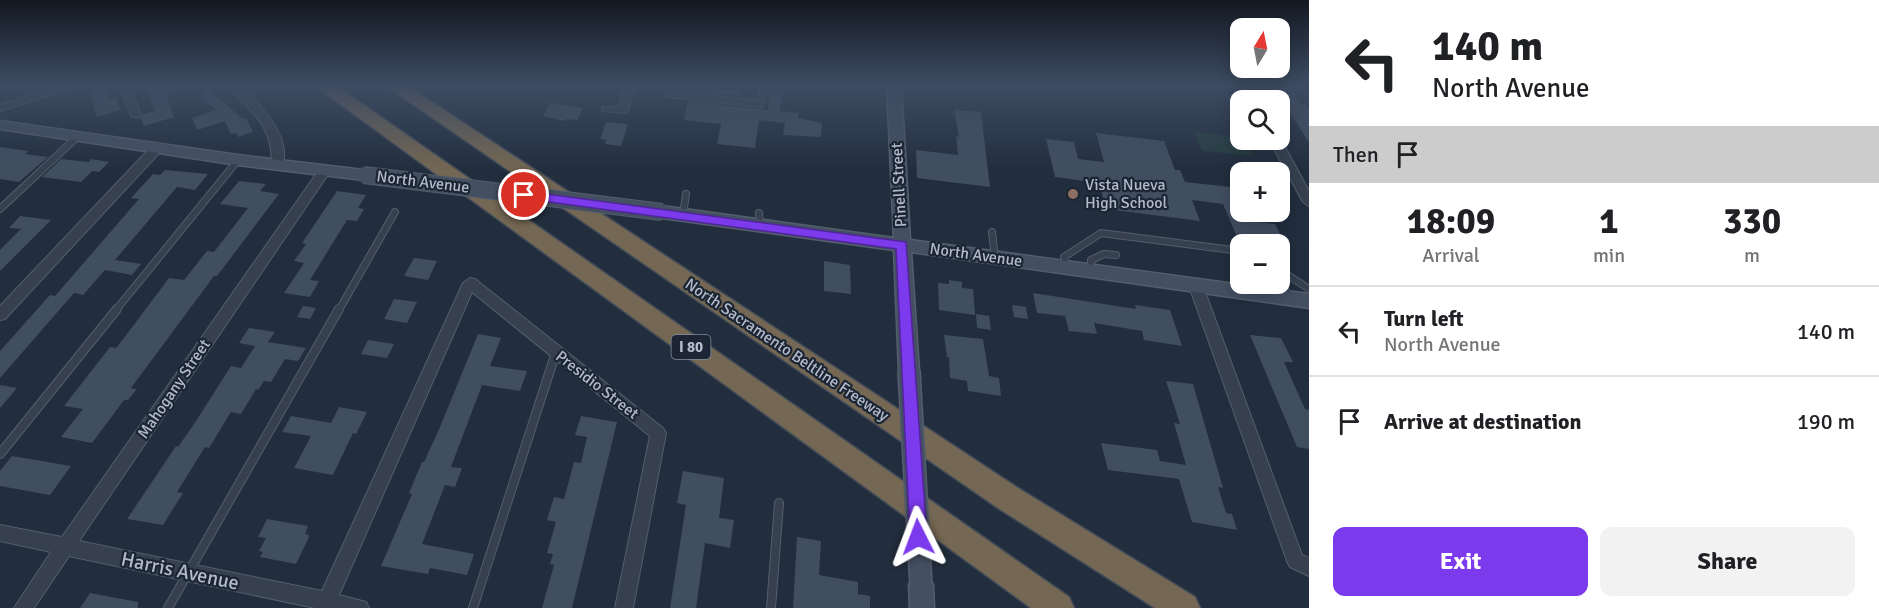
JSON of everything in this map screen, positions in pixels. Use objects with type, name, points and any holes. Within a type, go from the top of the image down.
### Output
[{"type":"highway","name":"I 80","points":[[363,113],[1059,608]]},
{"type":"highway","name":"North Sacramento Beltline Freeway","points":[[436,113],[1008,498],[1184,608]]},
{"type":"street","points":[[262,113],[279,151],[278,164]]},
{"type":"street","name":"Pinell Street","points":[[895,113],[921,597]]},
{"type":"street","name":"North Avenue","points":[[0,125],[238,160],[683,215],[760,219],[902,245],[1196,286],[1304,297]]},
{"type":"street","points":[[0,315],[158,147]]},
{"type":"street","points":[[1280,150],[1309,202]]},
{"type":"street","name":"Mahogany Street","points":[[23,608],[324,170]]},
{"type":"street","name":"Presidio Street","points":[[326,605],[470,283],[658,433],[624,608]]},
{"type":"street","points":[[1196,286],[1302,564]]},
{"type":"street","name":"Harris Avenue","points":[[0,533],[326,605],[360,608]]},
{"type":"lane","points":[[0,209],[78,136]]},
{"type":"lane","points":[[0,454],[238,160]]},
{"type":"lane","points":[[683,215],[686,194]]},
{"type":"lane","points":[[168,608],[395,212]]},
{"type":"lane","points":[[992,232],[995,258]]},
{"type":"lane","points":[[1067,268],[1064,257],[1101,233],[1230,250]]},
{"type":"lane","points":[[1091,272],[1091,260],[1104,254],[1116,255]]},
{"type":"lane","points":[[1290,281],[1304,297]]},
{"type":"lane","points":[[1290,290],[1304,297]]},
{"type":"lane","points":[[473,608],[556,352]]},
{"type":"lane","points":[[771,608],[779,503]]},
{"type":"green space","points":[[1194,132],[1230,136],[1230,150],[1251,150],[1254,156],[1202,151]]},
{"type":"building","points":[[96,113],[109,113],[97,117]]},
{"type":"building","points":[[173,113],[174,117],[144,126],[141,119],[143,114]]},
{"type":"building","points":[[206,113],[236,113],[243,119],[246,118],[253,132],[238,137],[236,133],[231,134],[225,121],[197,130],[192,118]]},
{"type":"building","points":[[544,113],[580,113],[577,120],[566,119],[565,121],[543,116]]},
{"type":"building","points":[[685,113],[799,113],[798,118],[822,123],[821,137],[783,135],[785,123],[759,120],[755,148],[717,144],[721,124],[684,120]]},
{"type":"building","points":[[955,113],[981,113],[990,187],[917,178],[916,150],[958,155],[956,136],[959,137]]},
{"type":"building","points":[[1290,113],[1309,113],[1309,142]]},
{"type":"building","points":[[606,122],[628,124],[621,146],[605,144],[606,140],[600,139]]},
{"type":"building","points":[[1096,133],[1164,141],[1175,170],[1180,170],[1185,182],[1230,187],[1230,220],[1223,204],[1192,200],[1200,221],[1106,209],[1099,183],[1055,177],[1046,139],[1074,142],[1078,159],[1104,162]]},
{"type":"building","points":[[0,147],[48,157],[19,182],[0,179]]},
{"type":"building","points":[[61,159],[89,162],[91,159],[109,162],[99,172],[92,171],[81,182],[42,177]]},
{"type":"building","points":[[165,170],[208,174],[195,190],[177,187],[115,260],[141,264],[132,275],[105,270],[83,295],[74,293],[0,378],[0,351],[50,295],[55,296],[139,199],[131,198],[153,174],[160,175]]},
{"type":"building","points":[[239,181],[266,184],[260,191],[279,194],[217,276],[214,276],[131,388],[137,389],[128,400],[124,400],[92,443],[61,437],[83,409],[64,406],[110,347],[116,348],[169,278],[184,280],[207,251],[214,252],[248,208],[220,204]]},
{"type":"building","points":[[337,191],[366,195],[358,208],[364,209],[357,221],[347,220],[310,280],[319,281],[310,297],[284,293],[304,263],[294,261],[306,244],[302,243]]},
{"type":"building","points":[[20,216],[51,220],[0,271],[0,250],[21,229],[9,228]]},
{"type":"building","points":[[1231,222],[1275,224],[1280,234],[1236,234]]},
{"type":"building","points":[[414,258],[437,261],[428,280],[404,276]]},
{"type":"building","points":[[824,261],[850,265],[851,294],[824,291]]},
{"type":"building","points":[[949,280],[962,282],[962,288],[973,289],[975,315],[939,310],[938,283],[949,284]]},
{"type":"building","points":[[1033,293],[1136,309],[1135,305],[1170,310],[1182,346],[1144,340],[1142,331],[1094,323],[1097,334],[1069,331],[1065,316],[1037,313]]},
{"type":"building","points":[[394,299],[417,302],[407,323],[384,319]]},
{"type":"building","points":[[1012,305],[1026,307],[1028,319],[1014,317]]},
{"type":"building","points":[[303,306],[316,308],[310,319],[297,317]]},
{"type":"building","points":[[976,314],[989,316],[991,330],[977,328]]},
{"type":"building","points":[[249,328],[275,332],[268,342],[306,348],[298,361],[285,359],[271,382],[264,381],[258,390],[256,389],[241,414],[231,412],[209,448],[205,447],[177,492],[183,493],[163,525],[127,519],[176,446],[178,447],[196,421],[231,366],[241,368],[255,346],[239,343]]},
{"type":"building","points":[[478,334],[501,338],[490,366],[527,371],[520,391],[482,385],[451,467],[462,468],[455,487],[445,485],[422,544],[474,554],[467,575],[430,568],[428,574],[381,566],[412,494],[409,493],[440,427]]},
{"type":"building","points":[[944,335],[983,339],[989,376],[999,378],[1001,396],[968,391],[967,381],[950,378],[949,357],[947,357]]},
{"type":"building","points":[[1250,335],[1281,338],[1293,362],[1284,362],[1305,409],[1309,410],[1309,449],[1297,447]]},
{"type":"building","points":[[368,340],[394,344],[387,358],[361,354]]},
{"type":"building","points":[[1166,381],[1193,384],[1223,488],[1218,487],[1226,513],[1232,514],[1237,530],[1192,522],[1179,479],[1108,470],[1101,443],[1157,450],[1160,461],[1186,465],[1174,423],[1180,424]]},
{"type":"building","points":[[0,385],[17,388],[0,408]]},
{"type":"building","points":[[339,407],[367,412],[356,434],[353,433],[333,475],[294,468],[311,436],[282,432],[291,416],[331,423]]},
{"type":"building","points":[[581,416],[617,422],[572,608],[542,608],[554,565],[550,564],[553,554],[547,553],[556,522],[547,520],[554,497],[564,499],[574,462],[581,463],[587,437],[575,435]]},
{"type":"building","points":[[12,456],[71,466],[50,495],[0,486],[0,471]]},
{"type":"building","points":[[683,471],[724,478],[719,518],[734,520],[730,548],[705,543],[696,608],[670,608],[686,505],[677,503]]},
{"type":"building","points":[[267,519],[308,526],[305,534],[309,535],[308,539],[296,564],[260,557],[263,552],[259,551],[266,538],[258,537]]},
{"type":"building","points":[[797,537],[821,541],[819,575],[858,582],[858,594],[870,596],[870,608],[793,608]]},
{"type":"building","points":[[90,593],[138,602],[138,608],[80,608]]},
{"type":"place","name":"Vista Nueva High School","points":[[1073,194]]},
{"type":"route","points":[[524,195],[902,245],[918,537]]}]
